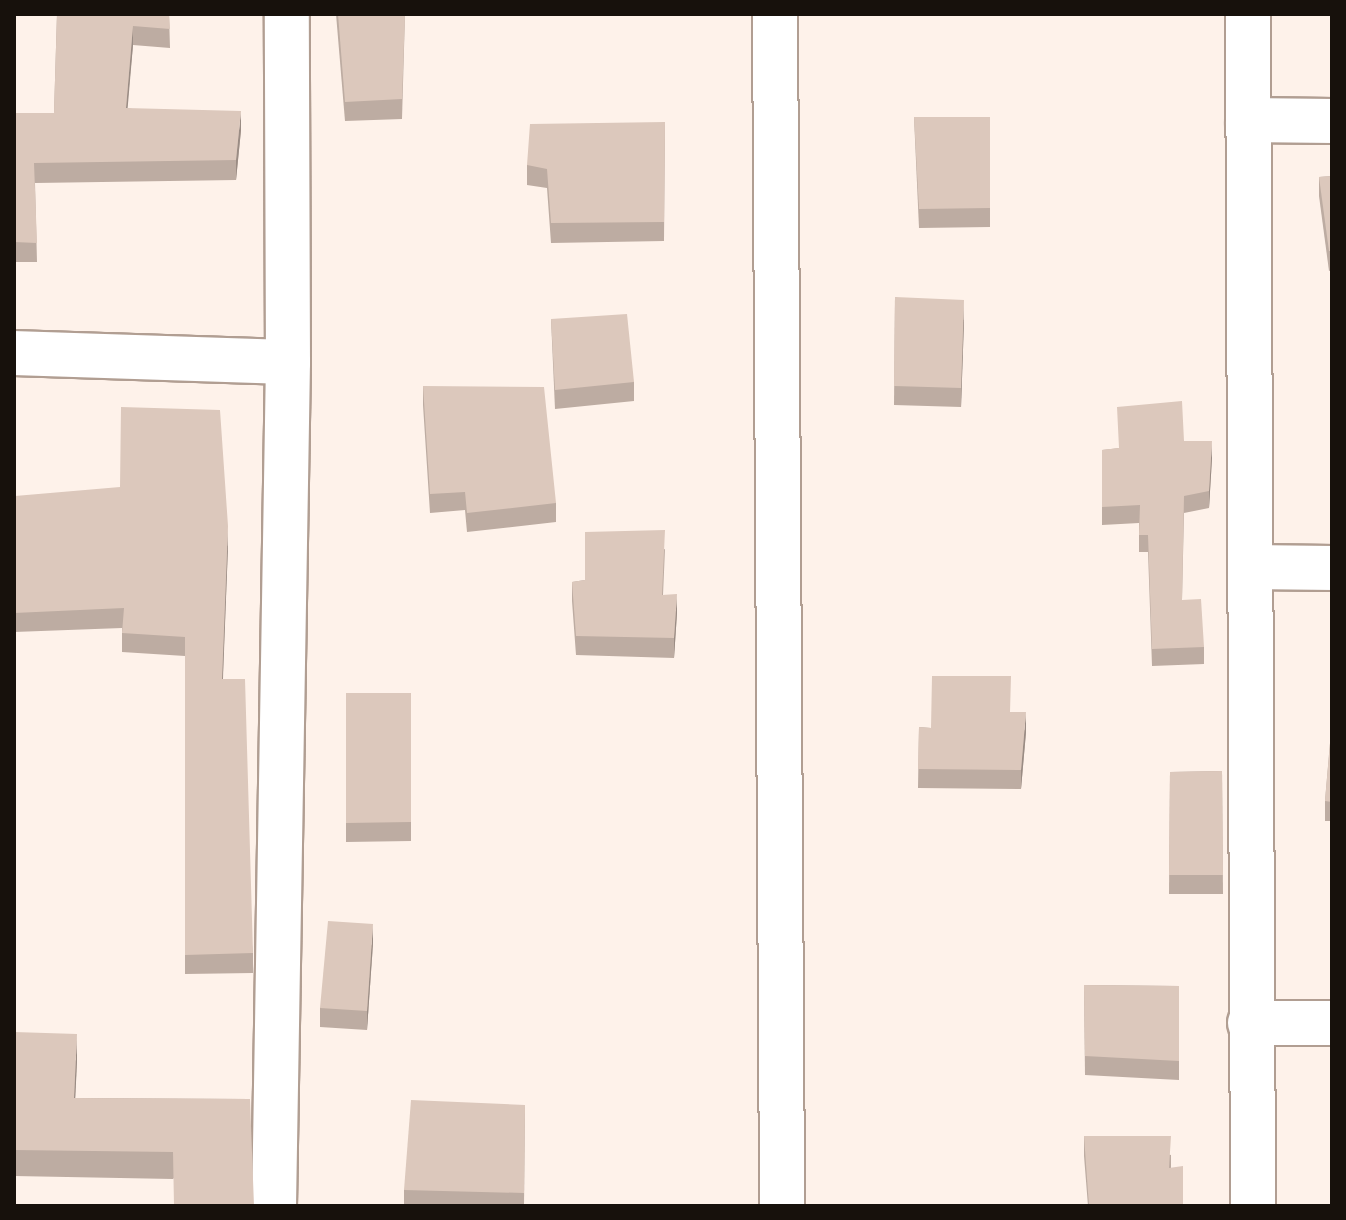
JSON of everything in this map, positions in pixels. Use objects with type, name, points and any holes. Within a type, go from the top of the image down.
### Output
[{"type":"street","points":[[274,1206],[288,362],[287,14]]},
{"type":"street","points":[[775,14],[782,1206]]},
{"type":"street","points":[[1248,14],[1253,1206]]},
{"type":"street","points":[[1248,120],[1332,121]]},
{"type":"street","points":[[14,353],[288,362]]},
{"type":"street","points":[[1251,567],[1332,568]]},
{"type":"street","points":[[1250,1023],[1332,1023]]},
{"type":"building","points":[[57,14],[169,14],[170,29],[133,26],[126,108],[241,111],[236,160],[34,163],[37,243],[14,242],[14,113],[54,113]]},
{"type":"building","points":[[338,14],[405,14],[402,99],[345,102]]},
{"type":"building","points":[[914,117],[990,117],[990,208],[919,209]]},
{"type":"building","points":[[665,122],[664,222],[551,223],[547,169],[527,165],[530,124]]},
{"type":"building","points":[[1332,176],[1332,251],[1329,251],[1319,177]]},
{"type":"building","points":[[895,297],[964,300],[961,388],[894,386]]},
{"type":"building","points":[[627,314],[634,382],[555,390],[551,319]]},
{"type":"building","points":[[423,386],[544,387],[556,503],[467,513],[465,492],[430,494]]},
{"type":"building","points":[[1182,401],[1184,441],[1212,441],[1209,491],[1184,496],[1182,600],[1201,599],[1204,647],[1152,649],[1148,535],[1139,535],[1140,505],[1102,507],[1102,450],[1119,448],[1117,407]]},
{"type":"building","points":[[121,407],[220,410],[228,526],[222,679],[245,679],[253,953],[185,955],[185,637],[122,633],[124,608],[14,613],[15,496],[120,487]]},
{"type":"building","points":[[665,530],[662,595],[677,594],[674,638],[576,636],[572,582],[585,580],[585,532]]},
{"type":"building","points":[[932,676],[1011,676],[1010,712],[1026,712],[1021,770],[918,769],[919,727],[931,728]]},
{"type":"building","points":[[346,693],[411,693],[411,822],[346,823]]},
{"type":"building","points":[[1332,720],[1332,802],[1325,801]]},
{"type":"building","points":[[1222,771],[1223,875],[1169,875],[1170,772]]},
{"type":"building","points":[[328,921],[373,924],[367,1011],[320,1008]]},
{"type":"building","points":[[1084,985],[1179,986],[1179,1061],[1085,1056]]},
{"type":"building","points":[[14,1032],[77,1034],[74,1098],[250,1099],[254,1206],[174,1206],[173,1152],[14,1150]]},
{"type":"building","points":[[411,1100],[525,1105],[524,1193],[404,1190]]},
{"type":"building","points":[[1084,1136],[1171,1136],[1169,1168],[1183,1166],[1183,1206],[1089,1206]]}]
